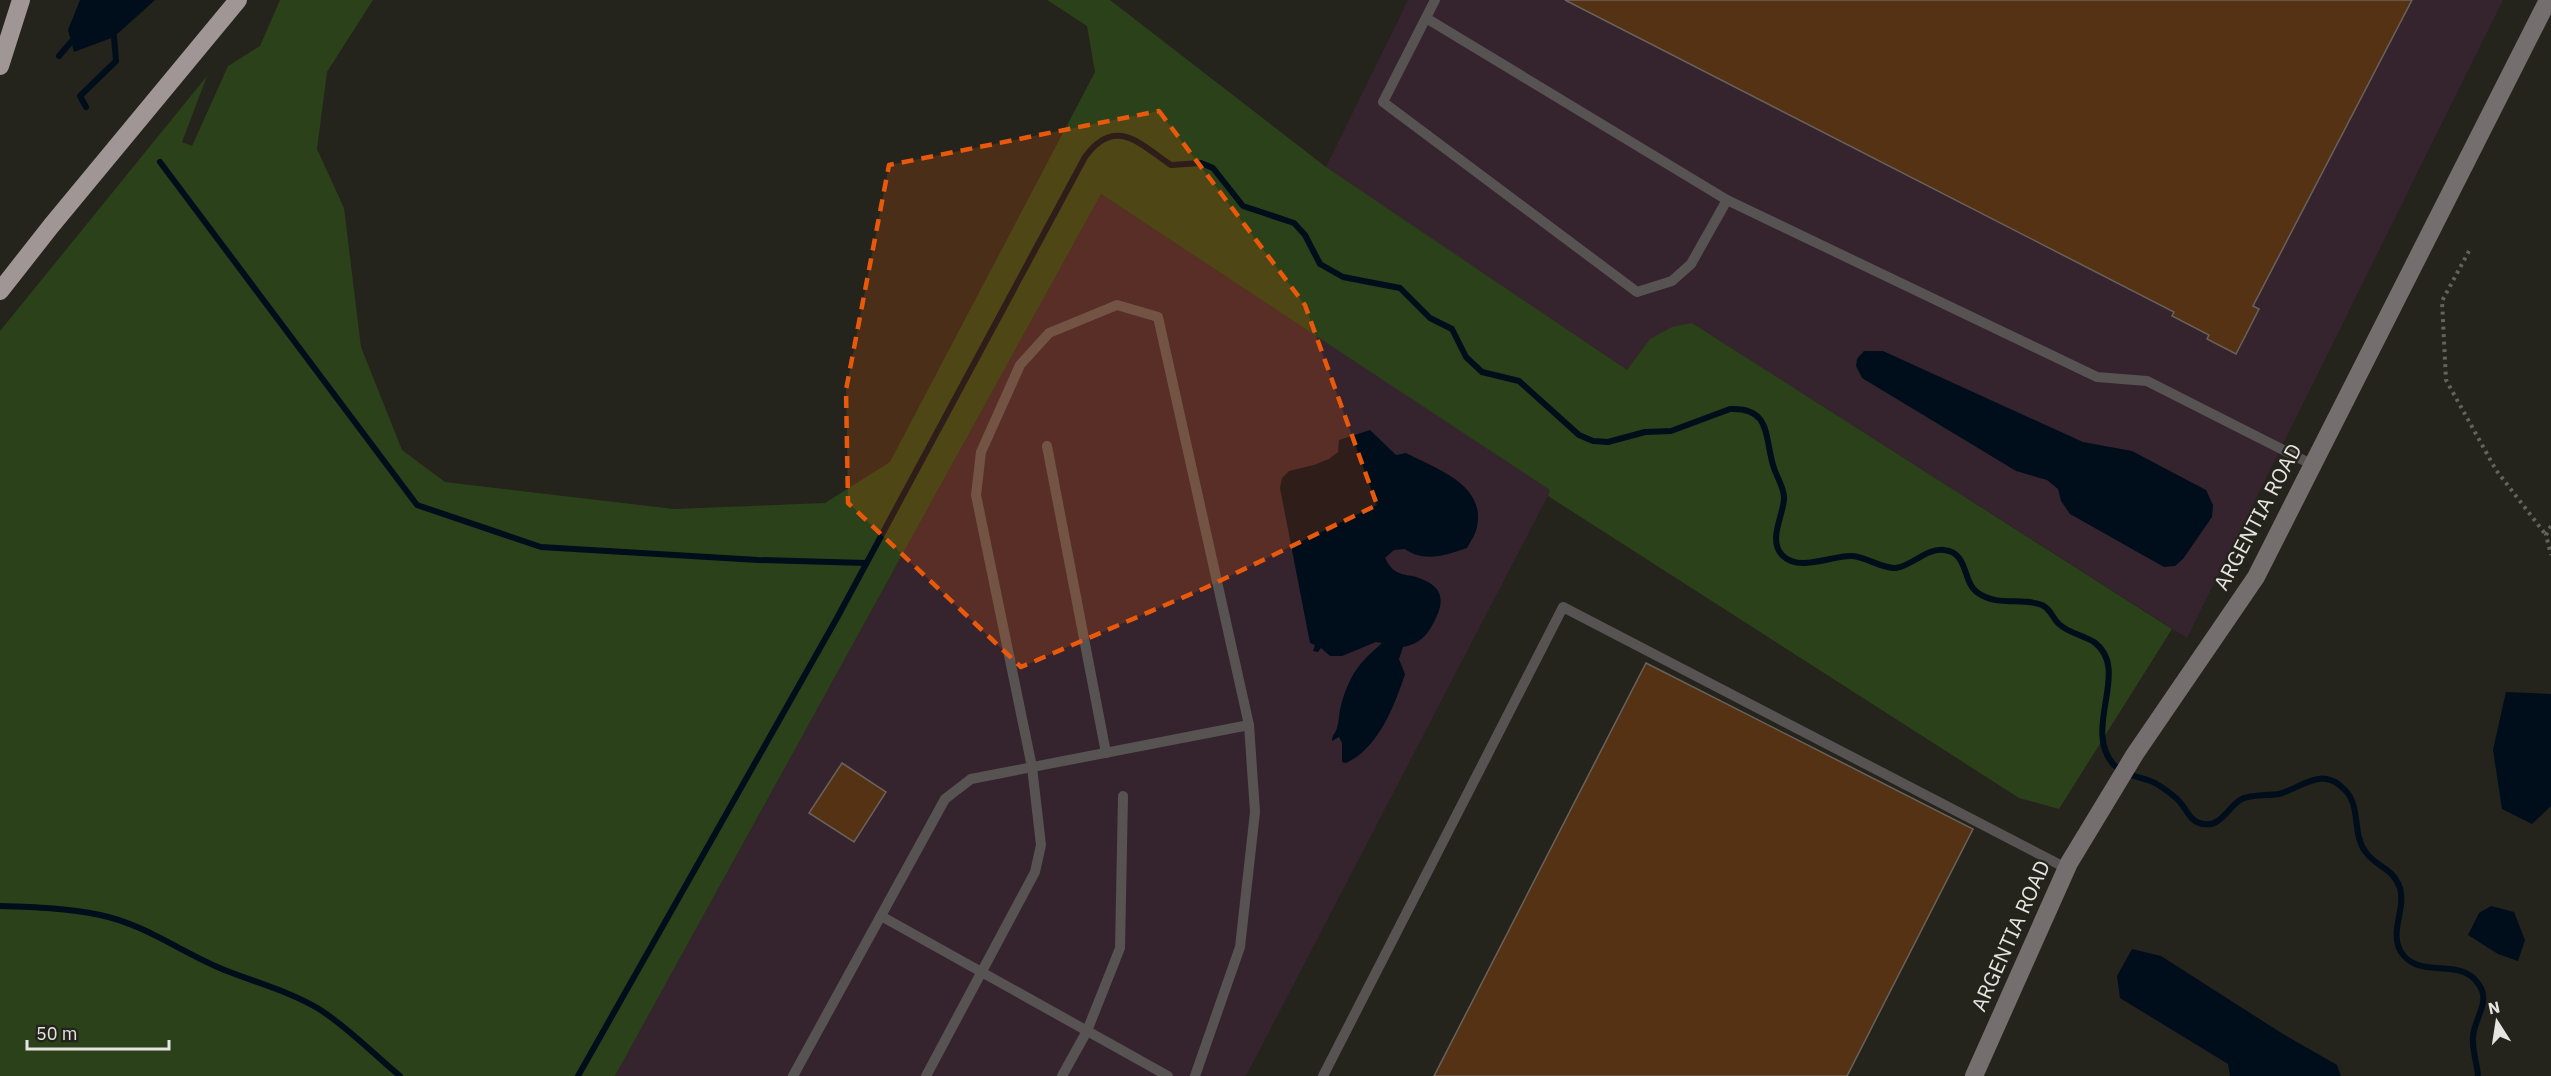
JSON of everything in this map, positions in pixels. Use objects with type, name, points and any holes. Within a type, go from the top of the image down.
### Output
[{"type":"highway","points":[[0,66],[21,0]]},
{"type":"highway","points":[[0,291],[238,0]]},
{"type":"street","name":"ARGENTIA ROAD","points":[[1974,1076],[2066,868],[2135,754],[2256,577],[2548,0]]},
{"type":"lane","points":[[1435,0],[1383,102],[1637,292],[1672,281],[1691,264],[1726,200]]},
{"type":"lane","points":[[1426,18],[1726,200],[2097,377],[2147,381],[2313,465]]},
{"type":"lane","points":[[926,1076],[1035,872],[1041,844],[1032,767],[976,495],[981,452],[1020,365],[1048,333],[1117,305],[1158,317],[1249,725],[1255,812],[1240,947],[1195,1076]]},
{"type":"lane","points":[[1047,446],[1106,753]]},
{"type":"lane","points":[[1323,1076],[1563,607],[2066,868]]},
{"type":"lane","points":[[793,1076],[945,799],[970,779],[1249,725]]},
{"type":"lane","points":[[1062,1076],[1087,1031],[1120,948],[1123,796]]},
{"type":"lane","points":[[881,916],[1168,1076]]},
{"type":"path","points":[[2469,251],[2442,301],[2446,380],[2496,470],[2546,535],[2551,555]]},
{"type":"path","points":[[2546,535],[2551,526]]},
{"type":"highlighted area","points":[[1159,111],[1305,305],[1377,505],[1205,588],[1021,667],[848,503],[846,390],[889,165]]},
{"type":"shaded area","points":[[1408,0],[2503,0],[2187,638],[1692,323],[1650,339],[1627,371],[1326,167]]},
{"type":"shaded area","points":[[1101,194],[1551,490],[1246,1076],[615,1076]]},
{"type":"green space","points":[[280,0],[373,0],[327,72],[317,149],[344,208],[361,347],[402,450],[445,482],[674,509],[825,503],[890,462],[1095,72],[1087,26],[1047,0],[1110,0],[1326,167],[1627,370],[1650,339],[1672,327],[1692,323],[2172,629],[2059,809],[2019,798],[1548,496],[1550,490],[1101,194],[615,1076],[0,1076],[0,331],[207,76],[182,142],[192,146],[228,66],[260,46]]},
{"type":"water","points":[[80,0],[155,0],[114,37],[74,52],[68,30]]},
{"type":"water","points":[[1864,351],[1883,351],[2083,442],[2132,451],[2206,490],[2213,505],[2212,517],[2183,559],[2175,566],[2164,567],[2070,514],[2061,501],[2058,489],[2047,480],[2016,471],[1862,378],[1856,366],[1857,359]]},
{"type":"water","points":[[1370,430],[1396,455],[1406,453],[1444,472],[1467,489],[1478,512],[1477,527],[1467,548],[1459,551],[1428,557],[1405,549],[1394,550],[1385,558],[1391,568],[1397,572],[1419,578],[1438,590],[1440,608],[1425,635],[1414,644],[1403,647],[1399,659],[1405,674],[1384,725],[1367,748],[1346,763],[1342,762],[1342,743],[1339,737],[1332,741],[1341,705],[1356,670],[1382,643],[1376,642],[1342,656],[1330,656],[1321,648],[1318,652],[1313,651],[1315,645],[1310,643],[1280,488],[1282,478],[1289,471],[1329,459],[1338,452],[1339,440]]},
{"type":"water","points":[[2506,692],[2551,694],[2551,806],[2532,824],[2502,809],[2493,750]]},
{"type":"water","points":[[2491,906],[2514,912],[2525,940],[2518,961],[2498,954],[2468,935],[2479,913]]},
{"type":"water","points":[[2132,949],[2161,956],[2283,1034],[2337,1065],[2341,1076],[2230,1076],[2228,1064],[2120,998],[2117,976]]},
{"type":"building","points":[[1565,0],[2412,0],[2253,306],[2259,309],[2236,354],[2207,339],[2209,335],[2172,316],[2174,312]]},
{"type":"building","points":[[1646,663],[1973,829],[1847,1076],[1434,1076]]},
{"type":"building","points":[[842,763],[886,792],[854,842],[809,813]]},
{"type":"waterway","points":[[86,107],[80,96],[116,61],[114,37]]},
{"type":"waterway","points":[[59,56],[71,42]]},
{"type":"waterway","points":[[578,1076],[837,618],[1085,157],[1096,145],[1107,138],[1117,136],[1138,142],[1171,165],[1201,163],[1213,168],[1243,206],[1294,223],[1305,235],[1320,264],[1343,277],[1400,288],[1430,318],[1452,329],[1466,357],[1482,372],[1519,381],[1579,435],[1593,441],[1608,442],[1645,432],[1671,431],[1730,409],[1754,413],[1764,427],[1774,468],[1783,491],[1783,506],[1776,535],[1778,549],[1782,555],[1797,563],[1852,556],[1885,567],[1896,568],[1925,554],[1944,550],[1958,556],[1969,582],[1978,593],[1994,600],[2042,605],[2063,627],[2094,642],[2104,654],[2109,668],[2102,735],[2105,751],[2114,765],[2123,772],[2163,788],[2179,801],[2195,821],[2204,824],[2215,823],[2244,798],[2279,794],[2312,780],[2328,779],[2336,783],[2350,796],[2361,844],[2365,851],[2393,876],[2400,888],[2401,904],[2397,937],[2401,952],[2418,965],[2460,971],[2469,975],[2481,989],[2483,1002],[2473,1037],[2478,1076]]},
{"type":"waterway","points":[[160,162],[417,505],[541,547],[758,560],[866,563]]},
{"type":"waterway","points":[[0,906],[75,911],[100,915],[132,925],[207,962],[284,992],[319,1009],[351,1033],[400,1076]]}]
